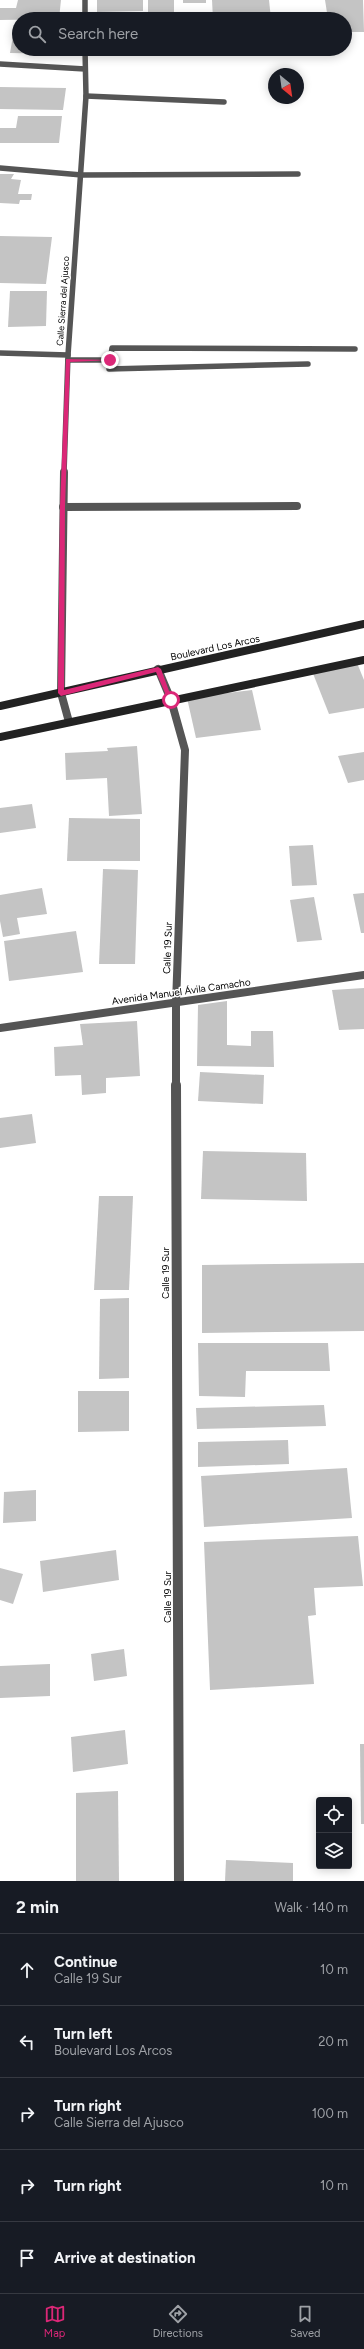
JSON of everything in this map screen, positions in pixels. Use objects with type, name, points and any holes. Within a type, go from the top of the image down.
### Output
[{"type":"main road","name":"Boulevard Los Arcos","points":[[0,706],[61,693],[158,669],[364,624]]},
{"type":"main road","points":[[0,737],[364,660]]},
{"type":"street","points":[[85,0],[85,12]]},
{"type":"street","name":"Calle Sierra del Ajusco","points":[[69,722],[61,693],[63,507],[68,358],[82,175],[86,96],[85,56]]},
{"type":"street","points":[[0,64],[85,69]]},
{"type":"street","points":[[86,96],[224,102]]},
{"type":"street","points":[[0,168],[82,175],[298,174]]},
{"type":"street","points":[[308,364],[109,369],[112,348],[355,349]]},
{"type":"street","points":[[0,353],[110,360]]},
{"type":"street","points":[[63,507],[297,506]]},
{"type":"street","name":"Calle 19 Sur","points":[[158,669],[171,700],[185,750],[176,1004],[178,1881]]},
{"type":"street","name":"Avenida Manuel Ávila Camacho","points":[[0,1028],[176,1004],[364,975]]},
{"type":"building","points":[[18,0],[61,0],[60,12],[12,12],[12,20],[0,20],[0,8],[16,8]]},
{"type":"building","points":[[97,0],[143,0],[143,11],[97,12]]},
{"type":"building","points":[[148,0],[174,0],[174,12],[148,12]]},
{"type":"building","points":[[183,0],[206,0],[206,3],[183,3]]},
{"type":"building","points":[[212,0],[269,0],[270,12],[213,12]]},
{"type":"building","points":[[325,0],[363,0],[364,32],[352,32],[352,12],[327,12]]},
{"type":"building","points":[[12,42],[12,53],[10,53]]},
{"type":"building","points":[[0,87],[66,88],[63,110],[0,109]]},
{"type":"building","points":[[18,116],[62,116],[59,143],[0,143],[0,128],[16,128]]},
{"type":"building","points":[[0,174],[14,174],[11,179],[21,180],[18,194],[32,194],[31,200],[20,200],[19,204],[0,203]]},
{"type":"building","points":[[0,236],[52,237],[46,284],[0,283]]},
{"type":"building","points":[[10,291],[47,291],[46,326],[8,327]]},
{"type":"building","points":[[357,663],[364,680],[364,708],[329,714],[312,671]]},
{"type":"building","points":[[252,690],[261,730],[196,738],[187,698]]},
{"type":"building","points":[[137,746],[142,814],[109,816],[107,778],[66,780],[65,753],[108,751],[107,748]]},
{"type":"building","points":[[364,752],[364,780],[348,783],[338,756]]},
{"type":"building","points":[[32,804],[36,828],[0,833],[0,808]]},
{"type":"building","points":[[69,818],[140,819],[140,861],[67,861]]},
{"type":"building","points":[[313,845],[317,885],[292,886],[289,846]]},
{"type":"building","points":[[103,869],[138,870],[135,964],[99,964]]},
{"type":"building","points":[[42,888],[47,914],[17,918],[20,934],[3,937],[0,921],[0,895]]},
{"type":"building","points":[[364,893],[364,933],[361,933],[353,894]]},
{"type":"building","points":[[314,897],[322,940],[297,942],[290,900]]},
{"type":"building","points":[[76,931],[83,972],[9,981],[4,941]]},
{"type":"building","points":[[364,988],[364,1029],[339,1030],[332,990]]},
{"type":"building","points":[[227,1001],[227,1045],[251,1046],[251,1031],[273,1031],[274,1067],[197,1066],[198,1005]]},
{"type":"building","points":[[137,1021],[140,1076],[106,1078],[106,1093],[82,1095],[81,1075],[55,1076],[54,1047],[83,1045],[80,1024]]},
{"type":"building","points":[[200,1072],[264,1075],[263,1104],[198,1101]]},
{"type":"building","points":[[32,1114],[36,1143],[0,1148],[0,1118]]},
{"type":"building","points":[[203,1151],[306,1153],[307,1201],[201,1199]]},
{"type":"building","points":[[99,1196],[133,1196],[129,1290],[94,1290]]},
{"type":"building","points":[[364,1263],[364,1331],[202,1333],[202,1265]]},
{"type":"building","points":[[129,1298],[129,1378],[99,1379],[100,1299]]},
{"type":"building","points":[[198,1343],[328,1343],[330,1371],[246,1371],[245,1397],[199,1396]]},
{"type":"building","points":[[78,1391],[129,1391],[129,1431],[78,1432]]},
{"type":"building","points":[[324,1405],[326,1426],[197,1429],[196,1408]]},
{"type":"building","points":[[288,1440],[289,1464],[198,1467],[198,1442]]},
{"type":"building","points":[[347,1468],[352,1518],[204,1527],[201,1476]]},
{"type":"building","points":[[36,1490],[36,1521],[3,1523],[4,1492]]},
{"type":"building","points":[[358,1536],[363,1586],[314,1588],[316,1615],[308,1616],[314,1684],[210,1690],[204,1542]]},
{"type":"building","points":[[116,1550],[119,1580],[43,1592],[40,1561]]},
{"type":"building","points":[[0,1568],[23,1574],[13,1604],[0,1600]]},
{"type":"building","points":[[124,1649],[127,1676],[94,1681],[91,1654]]},
{"type":"building","points":[[50,1664],[50,1696],[0,1698],[0,1666]]},
{"type":"building","points":[[125,1730],[128,1764],[73,1772],[71,1737]]},
{"type":"building","points":[[360,1744],[364,1744],[364,1824],[361,1824]]},
{"type":"building","points":[[118,1791],[119,1881],[76,1881],[76,1793]]},
{"type":"building","points":[[226,1860],[293,1863],[293,1881],[225,1881]]},
{"type":"route","points":[[110,360],[68,360],[63,507],[61,693],[158,669],[171,700]]}]
